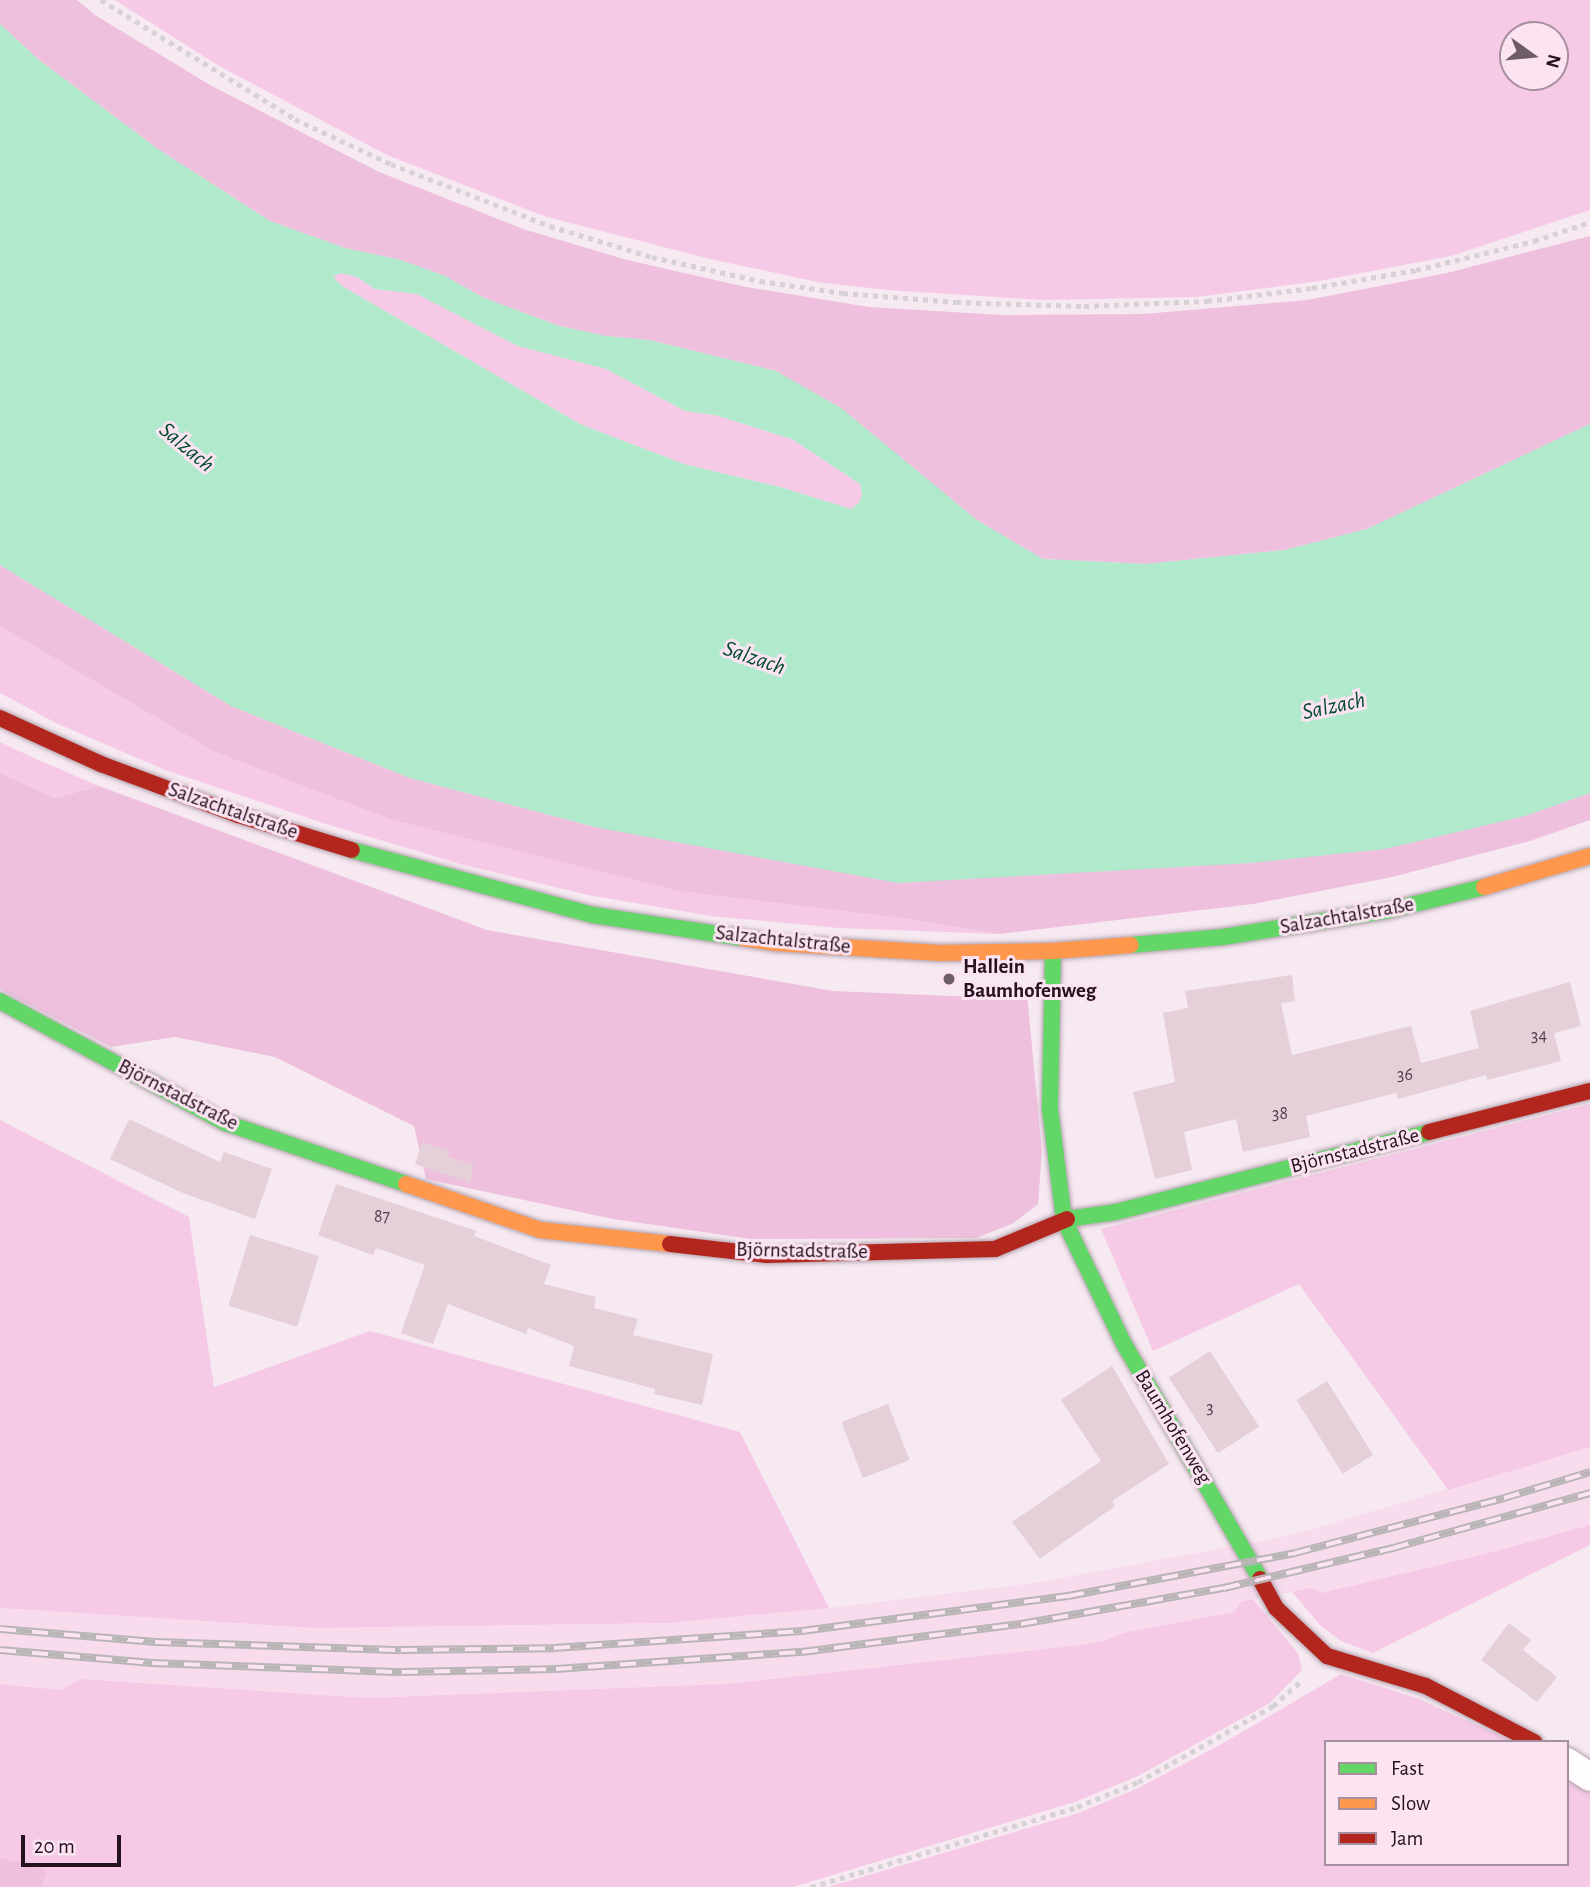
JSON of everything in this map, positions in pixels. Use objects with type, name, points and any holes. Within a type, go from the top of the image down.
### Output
[{"type":"street","name":"Salzachtalstraße","points":[[0,718],[101,764],[238,815],[413,868],[593,915],[776,943],[940,953],[1053,951],[1223,937],[1385,911],[1531,876],[1590,856]]},
{"type":"street","name":"Baumhofenweg","points":[[1053,951],[1050,1110],[1064,1220],[1124,1344],[1237,1536],[1276,1608],[1327,1656],[1426,1686],[1530,1740]]},
{"type":"street","name":"Björnstadstraße","points":[[0,1001],[226,1123],[540,1230],[767,1255],[995,1249],[1064,1220],[1116,1212],[1590,1091]]},
{"type":"street","points":[[1569,1763],[1590,1777]]},
{"type":"path","points":[[101,0],[295,119],[391,164],[550,226],[652,257],[760,281],[843,293],[956,302],[1084,306],[1207,300],[1312,288],[1416,270],[1534,241],[1590,222]]},
{"type":"path","points":[[811,1887],[1077,1807],[1138,1782],[1273,1706],[1327,1656]]},
{"type":"shaded area","points":[[0,0],[77,0],[95,15],[210,85],[379,172],[523,229],[627,260],[746,287],[869,307],[1002,315],[1143,314],[1307,300],[1447,273],[1590,236],[1590,424],[1367,529],[1285,550],[1146,564],[1043,559],[977,520],[893,452],[776,371],[649,340],[606,336],[559,326],[482,297],[445,276],[401,260],[345,248],[270,221],[158,149],[39,60],[0,24]]},
{"type":"shaded area","points":[[115,0],[1590,0],[1590,210],[1451,256],[1319,281],[1197,297],[1042,300],[888,290],[817,282],[706,258],[544,216],[387,155],[219,66]]},
{"type":"shaded area","points":[[341,273],[357,277],[375,289],[417,294],[518,346],[606,369],[685,411],[715,415],[792,439],[860,484],[862,495],[859,503],[851,509],[780,487],[684,464],[582,425],[342,286],[333,277]]},
{"type":"shaded area","points":[[0,565],[231,706],[410,778],[599,828],[1525,816],[1590,793],[1590,820],[1530,841],[1392,877],[1253,904],[998,934],[903,918],[680,891],[393,820],[213,751],[0,626]]},
{"type":"shaded area","points":[[0,626],[213,751],[903,918],[998,934],[839,928],[711,916],[588,895],[460,864],[323,823],[165,770],[56,723],[0,693]]},
{"type":"shaded area","points":[[0,742],[99,786],[55,798],[0,773]]},
{"type":"shaded area","points":[[0,773],[55,798],[99,786],[487,930],[833,991],[999,998],[1027,994],[1042,1152],[1038,1204],[1012,1224],[976,1238],[751,1239],[613,1219],[426,1179],[414,1126],[275,1057],[175,1037],[111,1047],[0,989]]},
{"type":"shaded area","points":[[1590,1104],[1590,1447],[1448,1490],[1299,1284],[1153,1351],[1101,1229]]},
{"type":"shaded area","points":[[0,1120],[189,1217],[214,1387],[370,1331],[740,1432],[829,1608],[668,1623],[314,1628],[0,1608]]},
{"type":"shaded area","points":[[1590,1447],[1590,1525],[1485,1554],[1321,1593],[1311,1589],[1241,1601],[1234,1612],[1122,1633],[1104,1641],[1081,1645],[726,1684],[556,1693],[369,1698],[81,1679],[61,1690],[0,1684],[0,1608],[314,1628],[668,1623],[829,1608],[1034,1583],[1292,1535]]},
{"type":"shaded area","points":[[1590,1525],[1590,1545],[1373,1653],[1341,1641],[1320,1625],[1292,1592],[1311,1588],[1321,1593],[1485,1554]]},
{"type":"shaded area","points":[[1253,1599],[1298,1653],[1302,1670],[1270,1703],[1136,1777],[1075,1802],[793,1887],[0,1887],[0,1684],[61,1690],[81,1679],[369,1698],[726,1684],[1081,1645],[1104,1641],[1122,1633],[1234,1612],[1241,1601]]},
{"type":"shaded area","points":[[1341,1674],[1419,1699],[1510,1740],[1324,1740],[1324,1866],[1569,1866],[1569,1776],[1590,1791],[1590,1887],[828,1887],[1079,1813],[1138,1788],[1220,1745]]},
{"type":"shaded area","points":[[0,1858],[47,1870],[41,1887],[0,1887]]},
{"type":"water","name":"Salzach","points":[[0,24],[39,60],[158,149],[270,221],[345,248],[401,260],[445,276],[482,297],[559,326],[606,336],[649,340],[776,371],[841,408],[977,520],[1043,559],[1146,564],[1285,550],[1367,529],[1590,424],[1590,793],[1525,816],[1385,849],[1251,863],[898,883],[599,828],[410,778],[231,706],[0,565]],"holes":[[[341,273],[357,277],[375,289],[417,294],[518,346],[606,369],[685,411],[715,415],[792,439],[860,484],[862,495],[859,503],[851,509],[780,487],[684,464],[582,425],[342,286],[333,277]]]},
{"type":"building","points":[[1292,975],[1295,1001],[1281,1003],[1292,1055],[1411,1026],[1421,1063],[1479,1048],[1470,1011],[1570,982],[1581,1026],[1554,1033],[1561,1061],[1487,1080],[1486,1075],[1398,1099],[1396,1093],[1306,1116],[1310,1137],[1243,1152],[1236,1119],[1184,1132],[1192,1170],[1155,1179],[1133,1092],[1175,1082],[1163,1013],[1188,1008],[1185,991]]},
{"type":"building","points":[[129,1119],[220,1162],[224,1152],[272,1169],[255,1219],[183,1193],[110,1159]]},
{"type":"building","points":[[422,1142],[450,1151],[448,1157],[474,1165],[470,1183],[415,1164]]},
{"type":"building","points":[[336,1184],[476,1231],[474,1236],[551,1265],[544,1284],[596,1297],[594,1308],[638,1319],[633,1335],[713,1354],[702,1405],[654,1394],[655,1389],[569,1366],[574,1346],[528,1328],[526,1334],[448,1304],[433,1344],[401,1333],[425,1265],[376,1248],[373,1255],[318,1235]]},
{"type":"building","points":[[250,1235],[319,1256],[297,1327],[228,1306]]},
{"type":"building","points":[[1210,1351],[1259,1426],[1218,1453],[1169,1378]]},
{"type":"building","points":[[1112,1366],[1169,1464],[1112,1501],[1115,1506],[1040,1559],[1012,1522],[1101,1461],[1061,1400]]},
{"type":"building","points":[[1327,1381],[1373,1455],[1343,1474],[1296,1400]]},
{"type":"building","points":[[888,1404],[910,1460],[863,1478],[841,1422]]},
{"type":"building","points":[[1509,1623],[1531,1640],[1523,1650],[1557,1677],[1537,1702],[1481,1660]]},
{"type":"railway","points":[[0,1629],[155,1642],[401,1650],[554,1648],[802,1631],[1068,1596],[1295,1553],[1504,1498],[1590,1472]]},
{"type":"railway","points":[[0,1650],[152,1663],[402,1672],[556,1669],[802,1652],[1021,1624],[1224,1588],[1393,1548],[1590,1493]]},
{"type":"traffic: fast","points":[[352,850],[593,915],[743,938]]},
{"type":"traffic: fast","points":[[1131,945],[1223,937],[1386,911],[1484,887]]},
{"type":"traffic: fast","points":[[1053,951],[1050,1109],[1064,1220],[1124,1344],[1260,1579]]},
{"type":"traffic: fast","points":[[0,1001],[226,1123],[406,1184]]},
{"type":"traffic: fast","points":[[1067,1219],[1116,1212],[1429,1132]]},
{"type":"traffic: slow","points":[[1484,887],[1590,856]]},
{"type":"traffic: slow","points":[[743,938],[776,943],[940,953],[1053,951],[1131,945]]},
{"type":"traffic: slow","points":[[406,1184],[540,1230],[670,1244]]},
{"type":"traffic: jam","points":[[0,718],[101,764],[238,815],[352,850]]},
{"type":"traffic: jam","points":[[1429,1132],[1590,1091]]},
{"type":"traffic: jam","points":[[670,1244],[767,1255],[995,1249],[1067,1219]]},
{"type":"traffic: jam","points":[[1260,1579],[1276,1608],[1327,1656],[1426,1686],[1530,1740]]},
{"type":"place","name":"Hallein Baumhofenweg","points":[[949,979]]}]
